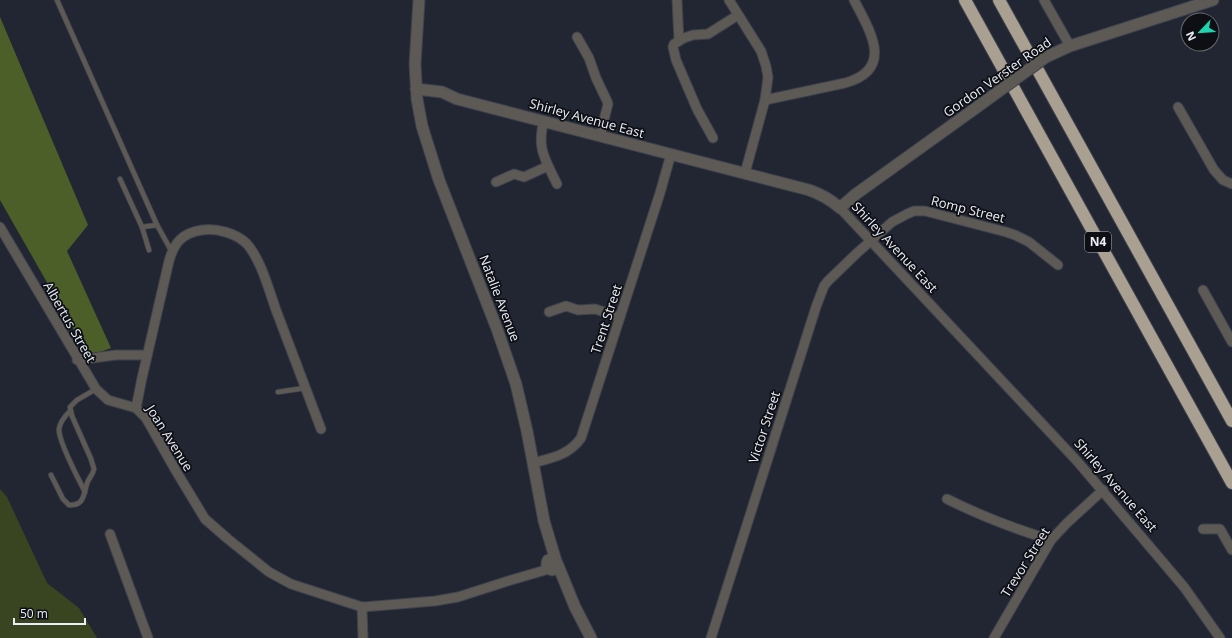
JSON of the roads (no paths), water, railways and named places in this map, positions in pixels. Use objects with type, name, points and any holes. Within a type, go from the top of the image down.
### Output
[{"type":"highway","name":"N4","points":[[965,0],[1232,483]]},
{"type":"highway","name":"N4","points":[[999,0],[1232,421]]},
{"type":"highway","points":[[1182,393],[1200,434],[1232,493]]},
{"type":"street","name":"Natalie Avenue","points":[[419,0],[415,64],[418,107],[422,126],[439,180],[497,329],[516,384],[533,463],[551,565],[591,638]]},
{"type":"street","points":[[677,0],[679,41]]},
{"type":"street","points":[[729,0],[761,51],[766,66],[768,82],[765,100],[745,173]]},
{"type":"street","points":[[765,100],[855,81],[871,68],[874,59],[875,47],[872,34],[854,0]]},
{"type":"street","points":[[1044,0],[1070,46]]},
{"type":"street","name":"Gordon Verster Road","points":[[840,208],[852,197],[1046,57],[1070,46],[1213,0]]},
{"type":"street","points":[[713,138],[697,109],[676,60],[673,47],[674,44],[679,41],[693,35],[708,34],[738,15]]},
{"type":"street","points":[[577,37],[589,58],[608,104],[600,136]]},
{"type":"street","name":"Shirley Avenue East","points":[[416,89],[442,92],[457,99],[745,173],[809,190],[826,197],[840,208],[1103,490],[1188,593],[1220,638]]},
{"type":"street","points":[[1178,107],[1214,170],[1223,180],[1232,184]]},
{"type":"street","points":[[544,121],[541,134],[541,149],[556,184]]},
{"type":"street","name":"Trent Street","points":[[533,463],[562,455],[575,446],[581,438],[658,200],[671,154]]},
{"type":"street","points":[[496,182],[514,174],[524,178],[548,166]]},
{"type":"street","name":"Romp Street","points":[[871,241],[892,222],[906,214],[914,211],[925,211],[1006,232],[1029,242],[1058,265]]},
{"type":"street","name":"Albertus Street","points":[[0,227],[77,360],[96,389],[108,400],[136,408]]},
{"type":"street","name":"Joan Avenue","points":[[321,429],[258,262],[246,243],[231,234],[215,230],[204,230],[192,233],[177,242],[172,252],[136,408],[146,418],[204,516],[223,535],[279,579],[362,607],[385,606],[453,598],[508,581],[551,565]]},
{"type":"street","name":"Victor Street","points":[[711,638],[822,289],[839,269],[871,241]]},
{"type":"street","points":[[1203,290],[1232,342]]},
{"type":"street","points":[[548,312],[566,306],[578,310],[595,309],[620,316]]},
{"type":"street","points":[[77,360],[116,355],[147,355]]},
{"type":"street","name":"Trevor Street","points":[[994,638],[1051,540],[1103,490]]},
{"type":"street","points":[[947,500],[981,516],[1015,529],[1051,540]]},
{"type":"street","points":[[1203,529],[1220,529],[1232,550]]},
{"type":"street","points":[[110,534],[148,638]]},
{"type":"street","points":[[362,607],[363,638]]},
{"type":"lane","points":[[57,0],[157,225],[172,252]]},
{"type":"lane","points":[[120,180],[142,227],[150,250]]},
{"type":"lane","points":[[142,227],[157,225]]},
{"type":"lane","points":[[278,392],[305,388]]},
{"type":"lane","points":[[85,492],[59,433],[62,422],[70,411],[73,402],[96,389]]},
{"type":"lane","points":[[51,475],[63,499],[69,506],[73,506],[81,501],[94,469],[70,411]]}]
